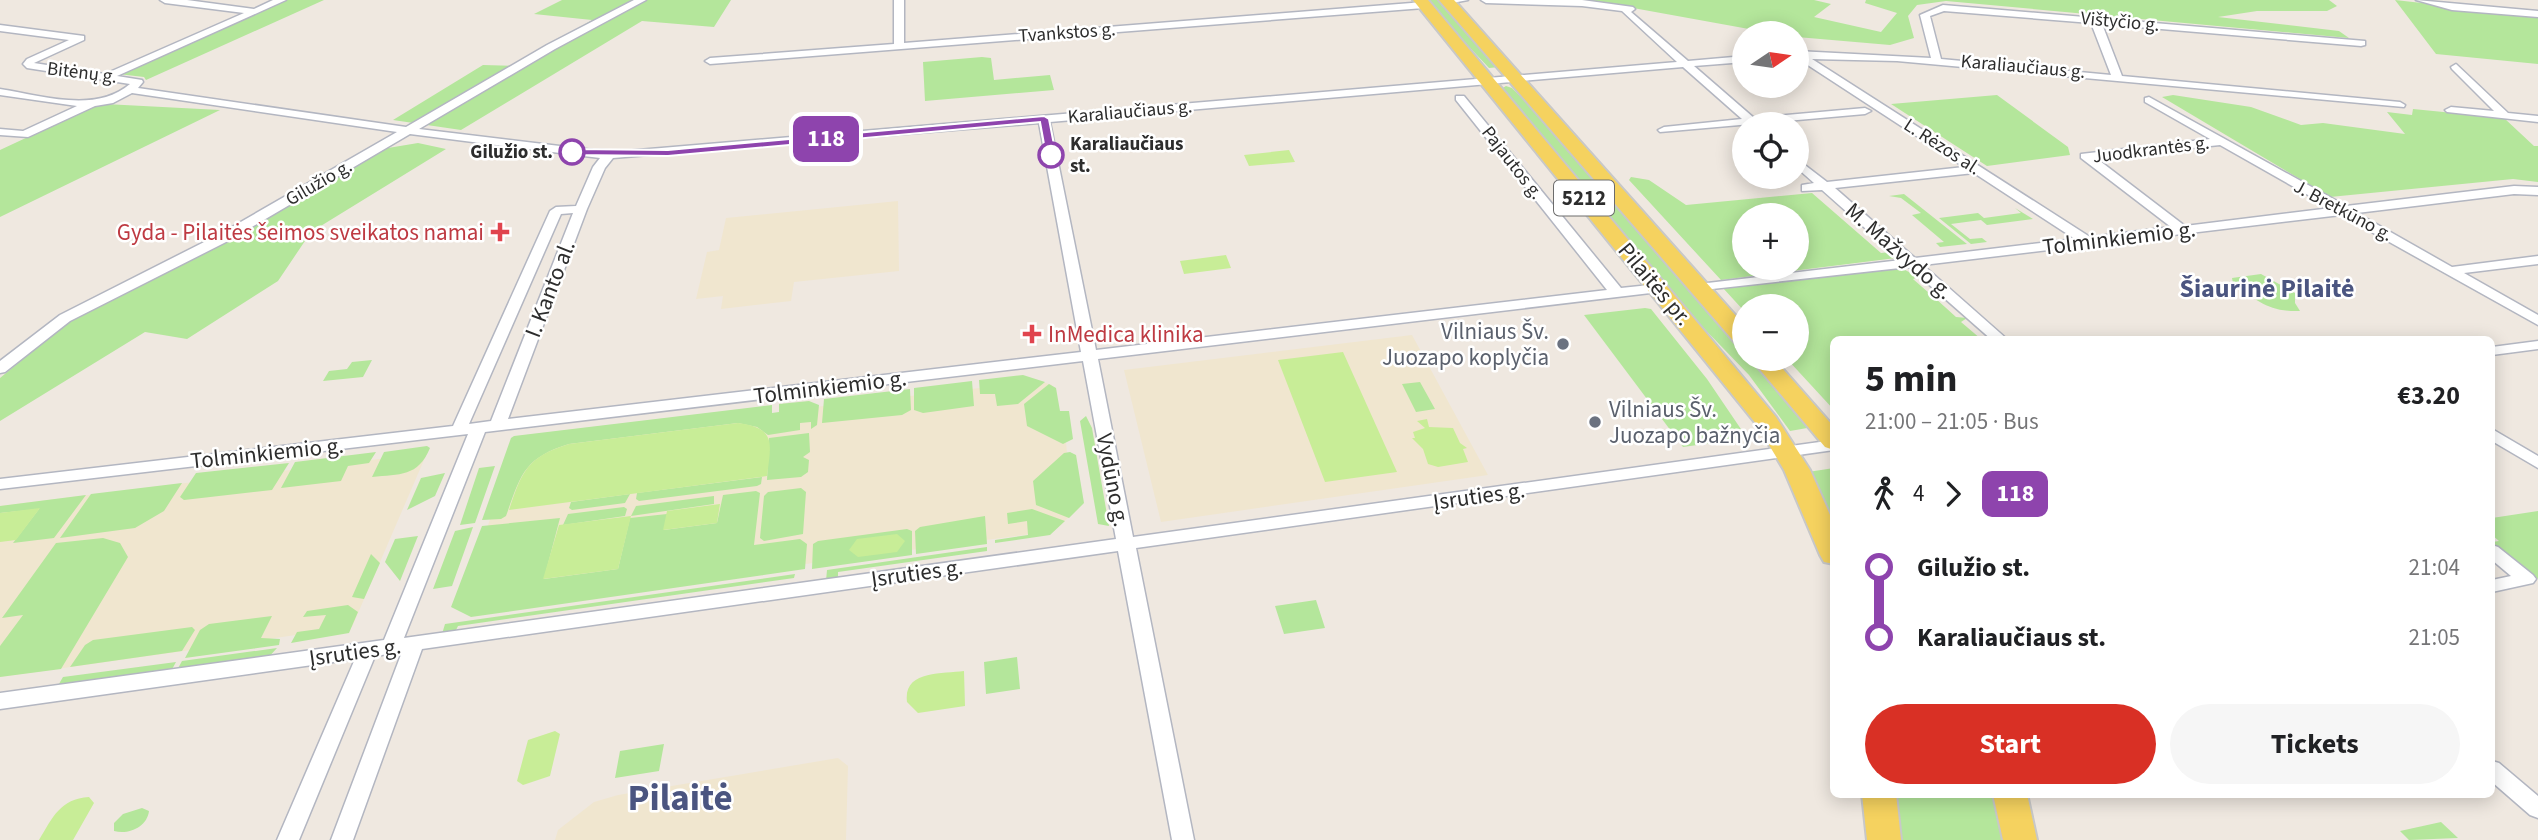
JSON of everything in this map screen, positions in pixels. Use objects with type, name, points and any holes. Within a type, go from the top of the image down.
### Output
[{"type":"main road","name":"Pilaitės pr.","points":[[1452,0],[1515,78],[1732,325]]},
{"type":"main road","name":"Pilaitės pr.","points":[[1422,3],[1737,382],[1787,453],[1813,502],[1830,545]]},
{"type":"main road","points":[[1772,371],[1830,439]]},
{"type":"main road","points":[[1879,798],[1884,840]]},
{"type":"main road","points":[[2011,798],[2020,840]]},
{"type":"street","points":[[164,0],[255,11]]},
{"type":"street","points":[[202,4],[213,0]]},
{"type":"street","points":[[107,76],[281,0]]},
{"type":"street","name":"Gilužio g.","points":[[0,369],[65,318],[223,238],[551,47],[641,0]]},
{"type":"street","points":[[899,0],[900,47]]},
{"type":"street","points":[[1486,0],[1582,3],[1628,11],[1740,112]]},
{"type":"street","points":[[2421,0],[2452,7],[2538,14]]},
{"type":"street","points":[[2493,0],[2507,11]]},
{"type":"street","name":"Tvankstos g.","points":[[710,61],[1422,3]]},
{"type":"street","name":"Vištyčio g.","points":[[1936,59],[1925,15],[1937,9],[1961,8],[2361,43]]},
{"type":"street","points":[[2095,20],[2117,77]]},
{"type":"street","name":"Bitėnų g.","points":[[0,28],[80,39],[31,61],[29,65],[137,80],[131,90],[91,104],[0,92]]},
{"type":"street","name":"Karaliaučiaus g.","points":[[1810,54],[1936,59],[2400,106]]},
{"type":"street","name":"Karaliaučiaus g.","points":[[1810,54],[1881,57],[2117,77]]},
{"type":"street","name":"Karaliaučiaus g.","points":[[410,131],[609,155],[668,153],[1487,80],[1540,79],[1732,58]]},
{"type":"street","name":"L. Rėzos al.","points":[[1810,62],[2087,241]]},
{"type":"street","points":[[2456,67],[2504,116]]},
{"type":"street","name":"Bitėnų g.","points":[[131,90],[410,131]]},
{"type":"street","name":"Bitėnų g.","points":[[114,98],[226,105]]},
{"type":"street","name":"Pajautos g.","points":[[1460,98],[1617,293]]},
{"type":"street","name":"J. Bretkūno g.","points":[[2149,100],[2218,142],[2346,211],[2538,321]]},
{"type":"street","points":[[0,132],[24,135],[91,104]]},
{"type":"street","points":[[2451,110],[2538,119]]},
{"type":"street","points":[[1809,117],[1865,111]]},
{"type":"street","name":"Vydūno g.","points":[[1044,119],[1183,840]]},
{"type":"street","points":[[1664,130],[1732,125]]},
{"type":"street","name":"Juodkrantės g.","points":[[2182,230],[2085,159],[2086,155],[2218,142]]},
{"type":"street","name":"I. Kanto al.","points":[[497,427],[581,209],[599,167],[609,155]]},
{"type":"street","points":[[1809,188],[1977,169]]},
{"type":"street","name":"M. Mažvydo g.","points":[[1809,173],[1996,336]]},
{"type":"street","name":"Tolminkiemio g.","points":[[1699,288],[2514,190],[2538,191]]},
{"type":"street","name":"I. Kanto al.","points":[[458,431],[556,212],[581,209]]},
{"type":"street","points":[[2451,271],[2538,260]]},
{"type":"street","points":[[529,271],[558,268]]},
{"type":"street","name":"Tolminkiemio g.","points":[[0,484],[1659,288]]},
{"type":"street","points":[[516,301],[547,298]]},
{"type":"street","points":[[2495,351],[2538,345]]},
{"type":"street","points":[[391,647],[478,429]]},
{"type":"street","points":[[2495,437],[2538,463]]},
{"type":"street","name":"Įsruties g.","points":[[0,701],[1787,453],[1830,445]]},
{"type":"street","points":[[2495,553],[2527,579],[2495,585]]},
{"type":"street","points":[[342,840],[415,643]]},
{"type":"street","points":[[288,840],[368,650]]},
{"type":"street","points":[[2495,772],[2538,809]]},
{"type":"shaded area","points":[[898,201],[899,271],[794,282],[791,301],[721,309],[723,296],[696,299],[707,252],[719,250],[726,218]]},
{"type":"shaded area","points":[[1412,335],[1488,475],[1161,522],[1124,370]]},
{"type":"shaded area","points":[[1040,381],[1052,385],[1059,440],[1066,443],[1067,452],[1062,458],[1071,515],[1054,531],[458,610],[517,443],[768,419],[781,411]]},
{"type":"shaded area","points":[[427,453],[352,627],[0,677],[0,506]]},
{"type":"shaded area","points":[[838,758],[848,766],[846,840],[555,840],[558,830],[594,802],[618,795]]},
{"type":"green space","points":[[285,0],[324,0],[146,80],[144,77],[118,74]]},
{"type":"green space","points":[[562,0],[731,0],[714,27],[642,21],[461,130],[393,120],[483,65],[516,66],[592,20],[534,14]]},
{"type":"green space","points":[[1425,0],[1437,0],[1448,8],[1500,67],[1489,68]]},
{"type":"green space","points":[[1522,0],[1814,0],[1831,4],[1814,17],[1881,32],[1897,13],[1865,3],[1866,0],[2329,0],[2337,6],[2327,11],[2257,11],[2218,17],[2339,31],[2349,38],[1946,1],[1917,5],[1908,16],[1914,38],[1890,45],[1810,38],[1810,21],[1732,21],[1732,26],[1600,2]]},
{"type":"green space","points":[[2395,0],[2538,16],[2538,64],[2436,54]]},
{"type":"green space","points":[[991,58],[994,80],[1050,75],[1054,90],[925,101],[923,62]]},
{"type":"green space","points":[[1506,86],[1512,88],[1564,141],[1732,334],[1732,357],[1690,314],[1501,89]]},
{"type":"green space","points":[[1997,95],[2068,147],[2070,155],[1987,166],[1891,104]]},
{"type":"green space","points":[[2173,95],[2251,107],[2301,125],[2323,123],[2405,134],[2387,112],[2412,115],[2413,109],[2504,118],[2534,146],[2538,146],[2538,182],[2513,179],[2330,197],[2162,97]]},
{"type":"green space","points":[[105,104],[220,110],[0,217],[0,150],[90,108]]},
{"type":"green space","points":[[418,143],[446,149],[311,232],[278,281],[187,339],[145,332],[0,421],[0,378],[67,323],[207,251],[388,148]]},
{"type":"green space","points":[[1289,150],[1295,162],[1249,166],[1244,155]]},
{"type":"green space","points":[[1631,177],[1649,180],[1686,205],[1812,193],[1881,253],[1890,252],[1896,258],[1809,269],[1809,203],[1732,203],[1732,279],[1721,280],[1629,180]]},
{"type":"green space","points":[[1904,194],[1967,244],[1940,247],[1936,243],[1944,242],[1912,215],[1921,213],[1901,198],[1889,196]]},
{"type":"green space","points":[[2015,208],[2033,219],[1987,225],[1981,220],[1951,224],[1970,239],[1982,238],[1987,242],[1971,244],[1939,218],[1978,213],[1984,218],[2021,213]]},
{"type":"green space","points":[[1226,255],[1231,268],[1184,274],[1180,261]]},
{"type":"green space","points":[[1899,267],[1919,277],[1913,279],[1929,293],[1939,294],[1935,298],[1956,317],[1967,318],[1961,322],[1977,336],[1830,336],[1830,406],[1798,371],[1809,371],[1809,294],[1732,294],[1732,298],[1723,288],[1809,280],[1809,278]]},
{"type":"green space","points":[[2261,274],[2295,293],[2295,303],[2300,311],[2271,307],[2233,283],[2232,278]]},
{"type":"green space","points":[[1651,309],[1707,379],[1747,438],[1683,447],[1584,315]]},
{"type":"green space","points":[[1343,352],[1397,472],[1325,482],[1278,360]]},
{"type":"green space","points":[[372,360],[363,377],[323,381],[329,371],[347,369],[352,362]]},
{"type":"green space","points":[[1745,371],[1764,371],[1813,427],[1790,431]]},
{"type":"green space","points":[[1023,375],[1045,382],[1018,404],[997,406],[995,394],[980,394],[979,380]]},
{"type":"green space","points":[[972,381],[974,406],[923,413],[914,410],[914,388]]},
{"type":"green space","points":[[1420,382],[1435,409],[1416,412],[1402,384]]},
{"type":"green space","points":[[1049,384],[1056,388],[1060,411],[1069,411],[1073,439],[1063,444],[1027,426],[1024,404]]},
{"type":"green space","points":[[910,389],[911,410],[902,415],[822,423],[824,399]]},
{"type":"green space","points":[[809,401],[819,405],[817,425],[811,429],[811,422],[800,423],[800,430],[768,435],[757,427],[738,423],[569,444],[554,449],[542,455],[526,470],[506,516],[501,519],[482,520],[514,436],[772,405],[772,413],[779,412],[779,404]]},
{"type":"green space","points":[[1086,416],[1092,428],[1109,526],[1098,524],[1080,421]]},
{"type":"green space","points":[[1427,419],[1429,427],[1453,428],[1460,443],[1467,448],[1463,449],[1468,462],[1438,467],[1428,464],[1423,449],[1412,438],[1415,438],[1413,432],[1425,428],[1417,421]]},
{"type":"green space","points":[[738,423],[760,429],[769,439],[767,476],[509,510],[528,467],[555,449],[569,444]]},
{"type":"green space","points":[[809,433],[810,452],[803,457],[809,460],[808,472],[801,477],[767,480],[769,438]]},
{"type":"green space","points":[[427,446],[430,448],[425,457],[414,469],[399,474],[372,477],[384,452]]},
{"type":"green space","points":[[376,452],[369,463],[348,466],[341,481],[281,488],[295,462]]},
{"type":"green space","points":[[1064,453],[1076,455],[1084,503],[1069,518],[1036,505],[1033,481]]},
{"type":"green space","points":[[289,463],[272,490],[184,500],[180,497],[196,473]]},
{"type":"green space","points":[[495,466],[475,523],[460,525],[479,468]]},
{"type":"green space","points":[[1830,469],[1830,520],[1808,472]]},
{"type":"green space","points":[[445,473],[435,496],[407,510],[421,478]]},
{"type":"green space","points":[[762,477],[761,484],[757,486],[639,501],[636,499],[637,493]]},
{"type":"green space","points":[[182,483],[164,511],[135,528],[60,538],[91,494]]},
{"type":"green space","points":[[801,488],[806,492],[803,534],[764,541],[760,538],[764,496],[768,492]]},
{"type":"green space","points":[[756,491],[760,493],[754,545],[800,539],[807,544],[805,569],[471,617],[451,607],[482,526],[560,518],[544,579],[618,569],[630,518],[667,514],[664,530],[717,523],[723,495]]},
{"type":"green space","points":[[630,494],[625,503],[572,510],[569,508],[571,502]]},
{"type":"green space","points":[[86,495],[54,538],[13,543],[39,509],[0,513],[0,506]]},
{"type":"green space","points":[[714,496],[714,504],[631,516],[636,506]]},
{"type":"green space","points":[[720,504],[717,523],[663,530],[667,511]]},
{"type":"green space","points":[[624,507],[627,509],[625,516],[563,525],[568,514]]},
{"type":"green space","points":[[40,508],[16,540],[0,542],[0,513]]},
{"type":"green space","points":[[1032,509],[1065,521],[1050,535],[995,543],[995,540],[1028,535],[1027,521],[1008,524],[1007,513]]},
{"type":"green space","points":[[2538,511],[2538,579],[2495,544],[2495,542],[2499,541],[2495,538],[2495,518]]},
{"type":"green space","points":[[631,516],[618,569],[543,579],[559,525]]},
{"type":"green space","points":[[985,516],[987,544],[916,554],[915,531],[920,527]]},
{"type":"green space","points":[[473,527],[452,586],[433,589],[455,531]]},
{"type":"green space","points":[[907,529],[912,531],[912,555],[812,569],[813,544],[818,541]]},
{"type":"green space","points":[[897,534],[905,541],[897,552],[858,557],[849,550],[857,539]]},
{"type":"green space","points":[[418,536],[400,581],[385,562],[395,539]]},
{"type":"green space","points":[[103,538],[120,543],[128,557],[61,669],[0,677],[0,646],[23,615],[2,618],[56,543]]},
{"type":"green space","points":[[987,547],[987,551],[838,572],[838,579],[826,581],[827,570]]},
{"type":"green space","points":[[371,554],[380,563],[364,599],[352,597]]},
{"type":"green space","points":[[795,574],[794,578],[458,626],[455,632],[442,634],[445,624]]},
{"type":"green space","points":[[1316,600],[1325,628],[1284,634],[1275,606]]},
{"type":"green space","points":[[348,605],[358,612],[349,633],[291,643],[297,632],[319,629],[326,615],[303,617],[307,611]]},
{"type":"green space","points":[[272,616],[261,638],[280,639],[279,645],[185,658],[200,630],[209,624]]},
{"type":"green space","points":[[192,627],[195,630],[182,651],[70,667],[85,645],[93,640]]},
{"type":"green space","points":[[277,648],[267,659],[176,672],[182,661]]},
{"type":"green space","points":[[1017,657],[1020,689],[986,694],[984,662]]},
{"type":"green space","points":[[176,662],[170,673],[56,689],[63,677]]},
{"type":"green space","points":[[964,671],[965,706],[918,713],[907,702],[907,692],[917,679]]},
{"type":"green space","points":[[555,731],[560,734],[550,776],[523,785],[517,781],[528,740]]},
{"type":"green space","points":[[664,744],[659,771],[615,778],[620,751]]},
{"type":"green space","points":[[89,797],[94,803],[73,840],[39,840],[64,805]]},
{"type":"green space","points":[[1890,798],[1997,798],[2006,840],[1896,840]]},
{"type":"green space","points":[[142,808],[149,811],[148,817],[141,825],[131,831],[114,831],[114,823],[123,814]]},
{"type":"green space","points":[[2441,822],[2458,838],[2409,840],[2400,831]]},
{"type":"bus line","name":"118","points":[[572,152],[609,155],[668,153],[1044,119],[1051,155]]},
{"type":"place","name":"Gilužio st.","points":[[572,152]]},
{"type":"place","name":"Karaliaučiaus st.","points":[[1051,155]]},
{"type":"place","name":"Gyda - Pilaitės šeimos sveikatos namai","points":[[500,232]]},
{"type":"place","name":"InMedica klinika","points":[[1032,334]]},
{"type":"place","name":"Vilniaus Šv. Juozapo koplyčia","points":[[1563,344]]},
{"type":"place","name":"Vilniaus Šv. Juozapo bažnyčia","points":[[1595,422]]},
{"type":"district","name":"Šiaurinė Pilaitė","points":[[2267,288]]},
{"type":"district","name":"Pilaitė","points":[[680,798]]}]
